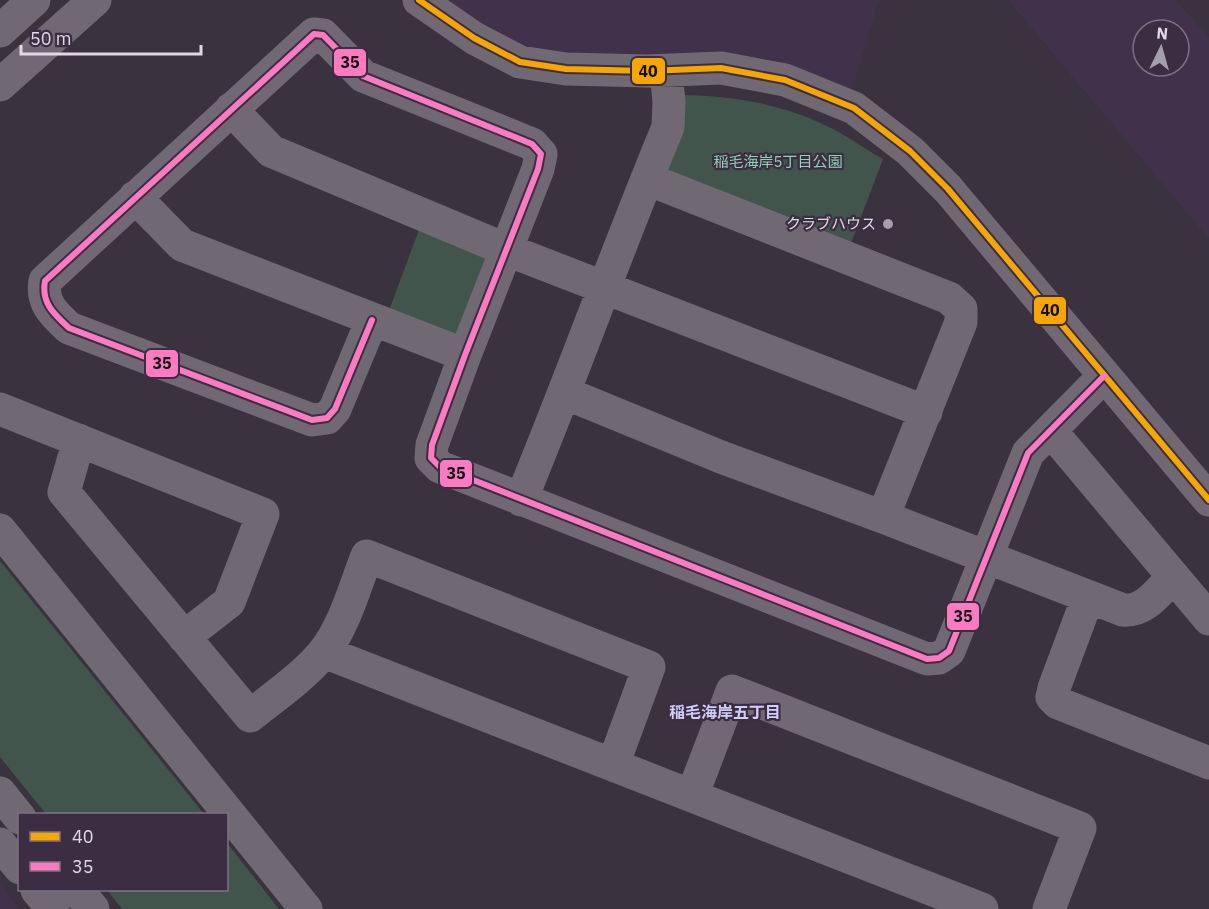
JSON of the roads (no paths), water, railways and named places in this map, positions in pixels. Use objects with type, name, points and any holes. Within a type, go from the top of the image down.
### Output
[{"type":"street","points":[[0,85],[95,0]]},
{"type":"street","points":[[419,0],[474,38],[520,62],[566,69],[666,71],[721,68],[785,80],[854,108],[910,151],[948,189],[1209,500]]},
{"type":"street","points":[[372,320],[335,409],[327,418],[312,420],[69,328],[51,311],[43,293],[45,281],[135,197],[314,34],[323,35],[363,76],[532,144],[541,154],[538,169],[432,445],[431,458],[440,467],[521,500],[927,658],[939,658],[949,651],[1028,453],[1104,376]]},
{"type":"street","points":[[521,500],[668,127],[669,102],[666,71]]},
{"type":"street","points":[[231,109],[271,151],[507,250],[926,412]]},
{"type":"street","points":[[647,179],[950,298],[961,309],[962,322],[883,517]]},
{"type":"street","points":[[135,197],[182,246],[465,356]]},
{"type":"street","points":[[565,393],[721,457],[1123,610],[1134,611],[1146,605],[1173,577]]},
{"type":"street","points":[[0,409],[263,514],[229,602],[184,637]]},
{"type":"street","points":[[1051,431],[1209,620]]},
{"type":"street","points":[[79,440],[64,492],[250,716],[297,678],[324,652],[340,625],[367,556],[649,667],[613,765]]},
{"type":"street","points":[[0,530],[306,909]]},
{"type":"street","points":[[1088,597],[1052,697],[1058,703],[1209,763]]},
{"type":"street","points":[[324,652],[982,909]]},
{"type":"street","points":[[692,795],[732,691],[1080,828],[1049,909]]},
{"type":"street","points":[[0,794],[18,816]]},
{"type":"street","points":[[0,843],[18,866]]},
{"type":"street","points":[[38,891],[53,909]]},
{"type":"street","points":[[78,891],[93,909]]},
{"type":"place","name":"クラブハウス","points":[[888,224]]},
{"type":"district","name":"稲毛海岸五丁目","points":[[725,712]]},
{"type":"park label","name":"稲毛海岸5丁目公園","points":[[778,162]]}]
